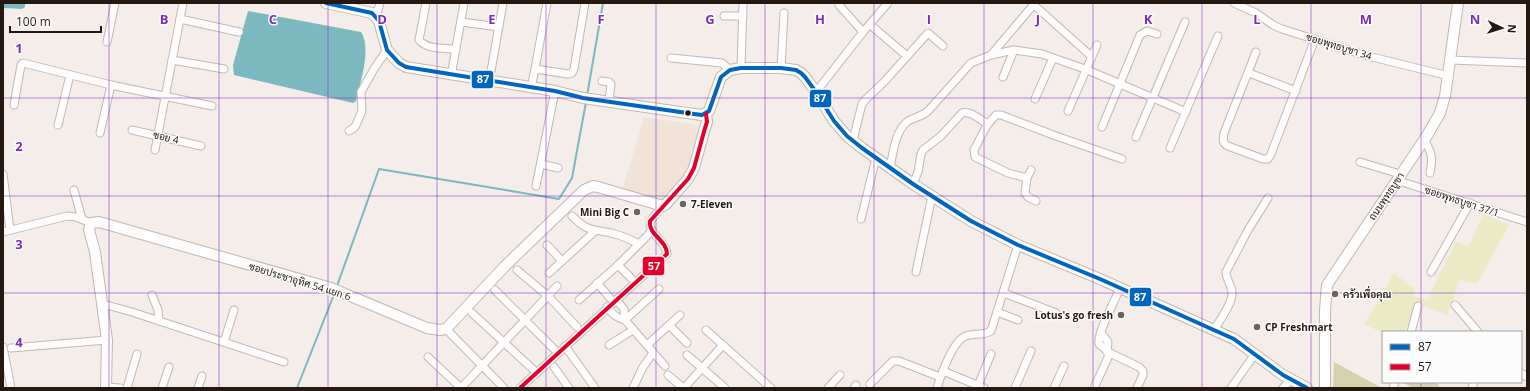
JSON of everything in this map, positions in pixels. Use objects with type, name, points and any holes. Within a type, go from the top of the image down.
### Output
[{"type":"street","points":[[107,42],[115,3]]},
{"type":"street","points":[[155,150],[183,3]]},
{"type":"street","points":[[326,3],[366,11],[376,17],[387,50],[399,63],[406,67],[451,76],[555,91],[587,98],[694,114],[706,114]]},
{"type":"street","points":[[376,17],[380,3]]},
{"type":"street","points":[[426,3],[419,40],[424,45],[431,47],[456,49]]},
{"type":"street","points":[[451,76],[464,3]]},
{"type":"street","points":[[491,71],[503,3]]},
{"type":"street","points":[[531,88],[547,3]]},
{"type":"street","points":[[535,69],[568,74],[572,73],[574,70],[585,3]]},
{"type":"street","points":[[741,68],[743,3]]},
{"type":"street","points":[[816,92],[888,3]]},
{"type":"street","name":"ซอยพุทธบูชา 34","points":[[1234,3],[1256,13],[1272,25],[1364,55],[1449,76]]},
{"type":"street","name":"ถนนพุทธบูชา","points":[[1325,388],[1325,310],[1327,285],[1424,140],[1440,113],[1449,76],[1458,3]]},
{"type":"street","points":[[991,55],[1034,4],[1091,56]]},
{"type":"street","points":[[839,5],[863,32]]},
{"type":"street","points":[[781,68],[784,13]]},
{"type":"street","points":[[724,16],[743,16]]},
{"type":"street","points":[[180,18],[239,32]]},
{"type":"street","points":[[461,22],[499,27]]},
{"type":"street","points":[[1136,137],[1185,22]]},
{"type":"street","points":[[874,28],[907,56]]},
{"type":"street","points":[[1102,126],[1140,35],[1147,31],[1157,34]]},
{"type":"street","points":[[853,140],[862,104],[928,33],[943,46]]},
{"type":"street","points":[[1170,148],[1218,36]]},
{"type":"street","points":[[1256,52],[1224,133],[1223,140],[1224,144],[1228,146],[1263,159],[1268,159],[1316,39]]},
{"type":"street","points":[[1068,111],[1085,69],[1097,45]]},
{"type":"street","points":[[349,131],[355,127],[362,111],[361,92],[387,50]]},
{"type":"street","points":[[1003,77],[1014,50]]},
{"type":"street","points":[[890,168],[897,138],[905,124],[910,120],[922,117],[928,112],[971,63],[991,55],[1014,50],[1042,54],[1085,69],[1186,112]]},
{"type":"street","points":[[671,58],[722,63],[730,70]]},
{"type":"street","points":[[1035,99],[1053,58]]},
{"type":"street","points":[[172,60],[224,69]]},
{"type":"street","points":[[1451,60],[1527,63]]},
{"type":"street","points":[[14,105],[21,65],[23,63],[212,106]]},
{"type":"street","points":[[520,388],[607,307],[613,299],[667,254],[665,246],[652,231],[650,221],[688,178],[694,168],[707,122],[706,114],[712,105],[721,77],[730,70],[741,68],[781,68],[800,72],[816,92],[834,121],[847,136],[913,184],[983,228],[1018,245],[1234,338],[1290,380],[1308,388]]},
{"type":"street","points":[[1249,72],[1296,91]]},
{"type":"street","points":[[58,125],[70,74]]},
{"type":"street","points":[[602,82],[609,82],[611,84],[609,101]]},
{"type":"street","points":[[100,133],[111,84]]},
{"type":"street","points":[[536,186],[555,91]]},
{"type":"street","points":[[913,184],[918,172],[923,150],[941,136],[962,114],[967,112],[970,113],[987,125]]},
{"type":"street","points":[[1027,178],[1008,173],[975,157],[974,150],[987,125],[996,115],[1001,115],[1122,159]]},
{"type":"street","name":"ซอย 4","points":[[132,130],[159,135],[201,146]]},
{"type":"street","points":[[1424,140],[1432,154],[1430,173]]},
{"type":"street","points":[[861,219],[876,158]]},
{"type":"street","name":"ซอยพุทธบูชา 37/1","points":[[1360,162],[1470,203],[1527,222]]},
{"type":"street","points":[[541,164],[558,168]]},
{"type":"street","points":[[1031,170],[1027,178],[1025,193],[1028,197],[1036,201]]},
{"type":"street","points":[[3,174],[6,231],[67,216],[76,216],[86,221]]},
{"type":"street","name":"ซอยประชาอุทิศ 54 แยก 6","points":[[86,221],[99,222],[336,289],[427,328],[446,330],[505,266],[584,190],[593,186],[598,187],[663,206]]},
{"type":"street","points":[[74,190],[86,221],[95,252],[107,340],[106,387],[120,388]]},
{"type":"street","points":[[916,272],[932,196]]},
{"type":"street","points":[[1214,330],[1231,300],[1232,292],[1226,277],[1226,272],[1248,230],[1268,198]]},
{"type":"street","points":[[1431,272],[1470,203]]},
{"type":"street","points":[[572,216],[583,226],[595,231],[616,234],[639,244]]},
{"type":"street","points":[[549,273],[595,231]]},
{"type":"street","points":[[579,300],[618,265],[652,231]]},
{"type":"street","points":[[547,245],[562,261]]},
{"type":"street","points":[[937,388],[956,345],[961,339],[966,336],[987,334],[991,331],[1018,245]]},
{"type":"street","points":[[618,265],[631,278]]},
{"type":"street","points":[[517,270],[548,296],[577,327]]},
{"type":"street","points":[[597,283],[624,309],[625,320]]},
{"type":"street","points":[[428,357],[461,388],[557,286]]},
{"type":"street","points":[[1120,288],[1101,333],[1099,344],[1109,353],[1139,367],[1143,371],[1143,375],[1137,388]]},
{"type":"street","points":[[625,320],[659,289]]},
{"type":"street","points":[[495,290],[554,349]]},
{"type":"street","points":[[1004,293],[1056,313]]},
{"type":"street","points":[[152,295],[158,310],[159,321]]},
{"type":"street","points":[[103,304],[132,312],[284,362]]},
{"type":"street","points":[[1455,305],[1477,331]]},
{"type":"street","points":[[1411,331],[1418,306]]},
{"type":"street","points":[[607,307],[615,316],[625,320],[665,366]]},
{"type":"street","points":[[224,342],[234,310]]},
{"type":"street","points":[[998,312],[1018,320]]},
{"type":"street","points":[[472,313],[537,373]]},
{"type":"street","points":[[647,345],[680,315]]},
{"type":"street","points":[[669,325],[687,343]]},
{"type":"street","points":[[609,345],[633,330]]},
{"type":"street","points":[[706,330],[771,388]]},
{"type":"street","points":[[450,333],[504,388]]},
{"type":"street","points":[[8,384],[4,360],[7,348],[107,340]]},
{"type":"street","points":[[668,375],[683,388],[723,345]]},
{"type":"street","points":[[565,346],[592,387]]},
{"type":"street","points":[[1015,388],[1031,351]]},
{"type":"street","points":[[633,388],[643,367],[653,353]]},
{"type":"street","points":[[1094,388],[1109,353]]},
{"type":"street","points":[[127,388],[137,354]]},
{"type":"street","points":[[687,354],[725,388]]},
{"type":"street","points":[[870,384],[893,362],[898,361],[979,387],[991,354]]},
{"type":"street","points":[[1231,388],[1255,354]]},
{"type":"street","points":[[1054,388],[1064,366]]},
{"type":"street","points":[[162,388],[169,367]]},
{"type":"street","points":[[554,367],[569,388]]},
{"type":"street","points":[[828,388],[840,374]]},
{"type":"street","points":[[198,388],[202,376]]},
{"type":"street","points":[[1283,388],[1290,380]]},
{"type":"shaded area","points":[[644,117],[704,126],[686,174],[662,203],[622,191]]},
{"type":"green space","points":[[1483,214],[1509,225],[1477,284],[1460,280],[1447,315],[1416,303],[1405,331],[1382,331],[1382,333],[1364,324],[1394,273],[1415,289],[1413,296],[1427,300],[1456,242],[1469,246]]},
{"type":"green space","points":[[1334,362],[1382,388],[1333,388]]},
{"type":"green space","points":[[1404,383],[1436,383],[1439,385],[1438,388],[1413,388]]},
{"type":"water","points":[[3,3],[25,3],[25,7],[22,9],[3,8]]},
{"type":"water","points":[[248,11],[361,32],[364,39],[365,56],[356,101],[353,103],[234,75],[233,65]]},
{"type":"waterway","points":[[587,96],[603,3]]},
{"type":"waterway","points":[[337,286],[379,169],[559,199],[572,178],[586,102]]},
{"type":"waterway","points":[[297,388],[335,292]]},
{"type":"transit line","name":"87","points":[[326,3],[372,13],[379,21],[387,50],[399,63],[406,67],[555,91],[583,98],[694,114],[702,115],[709,111],[721,77],[730,70],[741,68],[781,68],[796,70],[805,77],[834,121],[847,136],[913,184],[971,221],[1018,245],[1100,279],[1234,339],[1283,375],[1307,388]]},
{"type":"transit line","name":"57","points":[[520,388],[667,254],[664,245],[654,234],[650,226],[650,221],[688,179],[694,168],[707,122],[706,114]]},
{"type":"place","name":"7-Eleven","points":[[683,204]]},
{"type":"place","name":"Mini Big C","points":[[637,212]]},
{"type":"place","name":"ครัวเพื่อคุณ","points":[[1335,294]]},
{"type":"place","name":"Lotus's go fresh","points":[[1121,315]]},
{"type":"place","name":"CP Freshmart","points":[[1257,327]]}]
